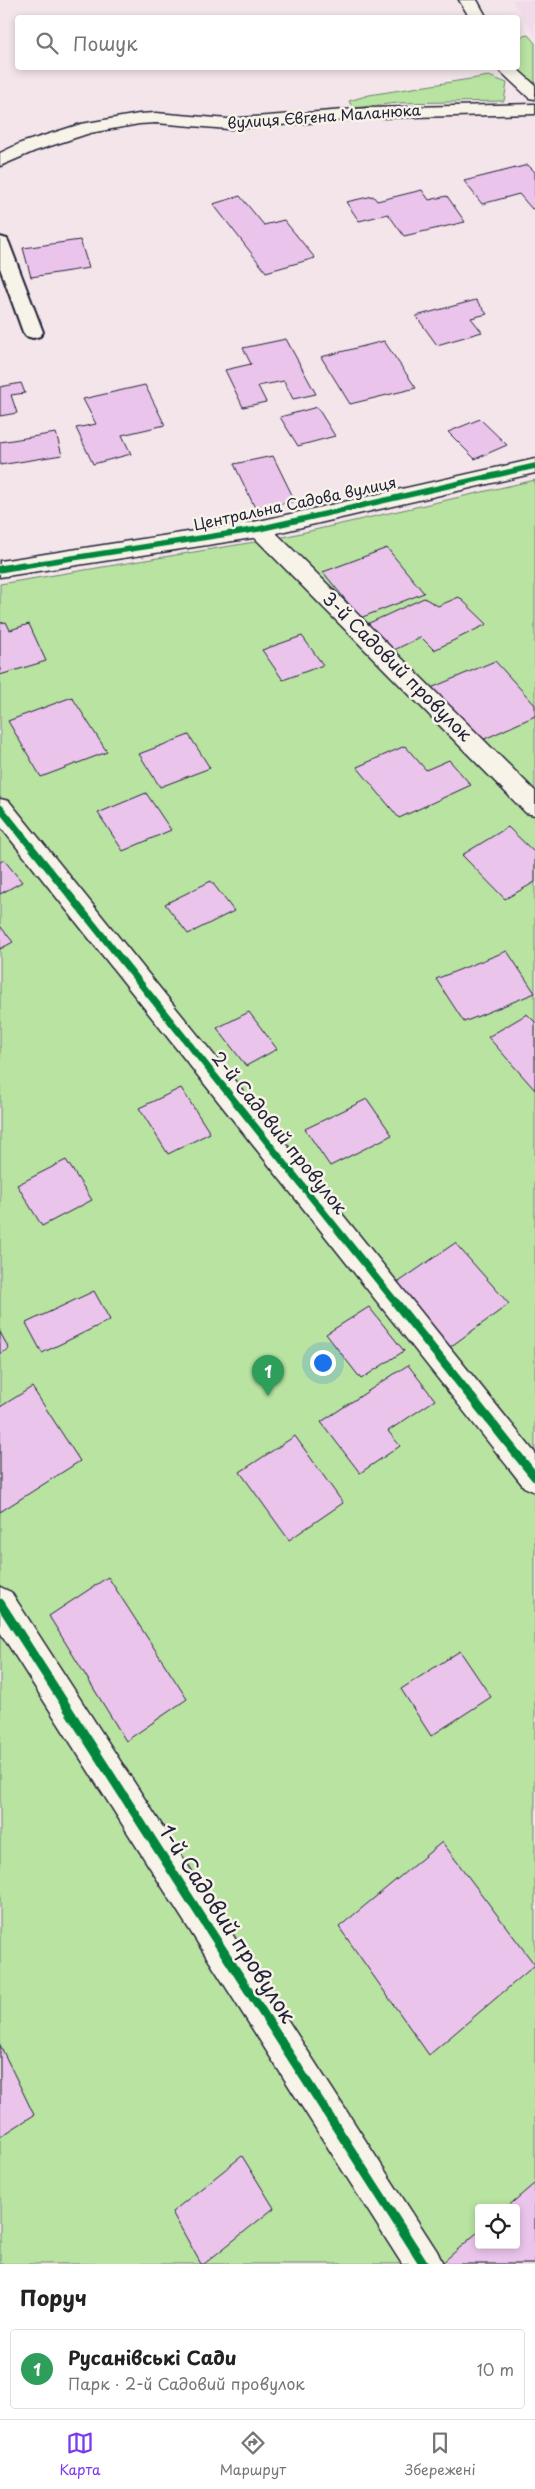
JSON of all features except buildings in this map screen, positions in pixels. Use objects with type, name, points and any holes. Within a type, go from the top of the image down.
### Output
[{"type":"street","points":[[468,0],[477,15]]},
{"type":"street","points":[[508,70],[535,94]]},
{"type":"street","name":"вулиця Євгена Маланюка","points":[[0,160],[28,146],[87,128],[139,119],[156,118],[228,124],[370,113],[535,109]]},
{"type":"street","name":"Центральна Садова вулиця","points":[[0,570],[259,529],[535,466]]},
{"type":"street","name":"3-й Садовий провулок","points":[[259,529],[535,806]]},
{"type":"street","name":"2-й Садовий провулок","points":[[0,808],[535,1477]]},
{"type":"street","name":"1-й Садовий провулок","points":[[0,1603],[424,2264]]},
{"type":"lane","points":[[0,243],[33,332]]},
{"type":"shaded area","points":[[512,0],[535,0],[535,35],[529,27]]},
{"type":"green space","points":[[528,35],[535,43],[535,83],[515,70],[520,70],[520,37]]},
{"type":"green space","points":[[489,76],[507,83],[504,101],[398,103],[353,108],[349,101],[369,95]]},
{"type":"green space","points":[[535,480],[535,2264],[0,2264],[0,584],[279,538]]},
{"type":"cycle path","points":[[0,569],[259,529],[535,466]]},
{"type":"cycle path","points":[[0,808],[535,1477]]},
{"type":"cycle path","points":[[0,1603],[424,2264]]},
{"type":"place","name":"Русанівські Сади","points":[[268,1396]]}]
